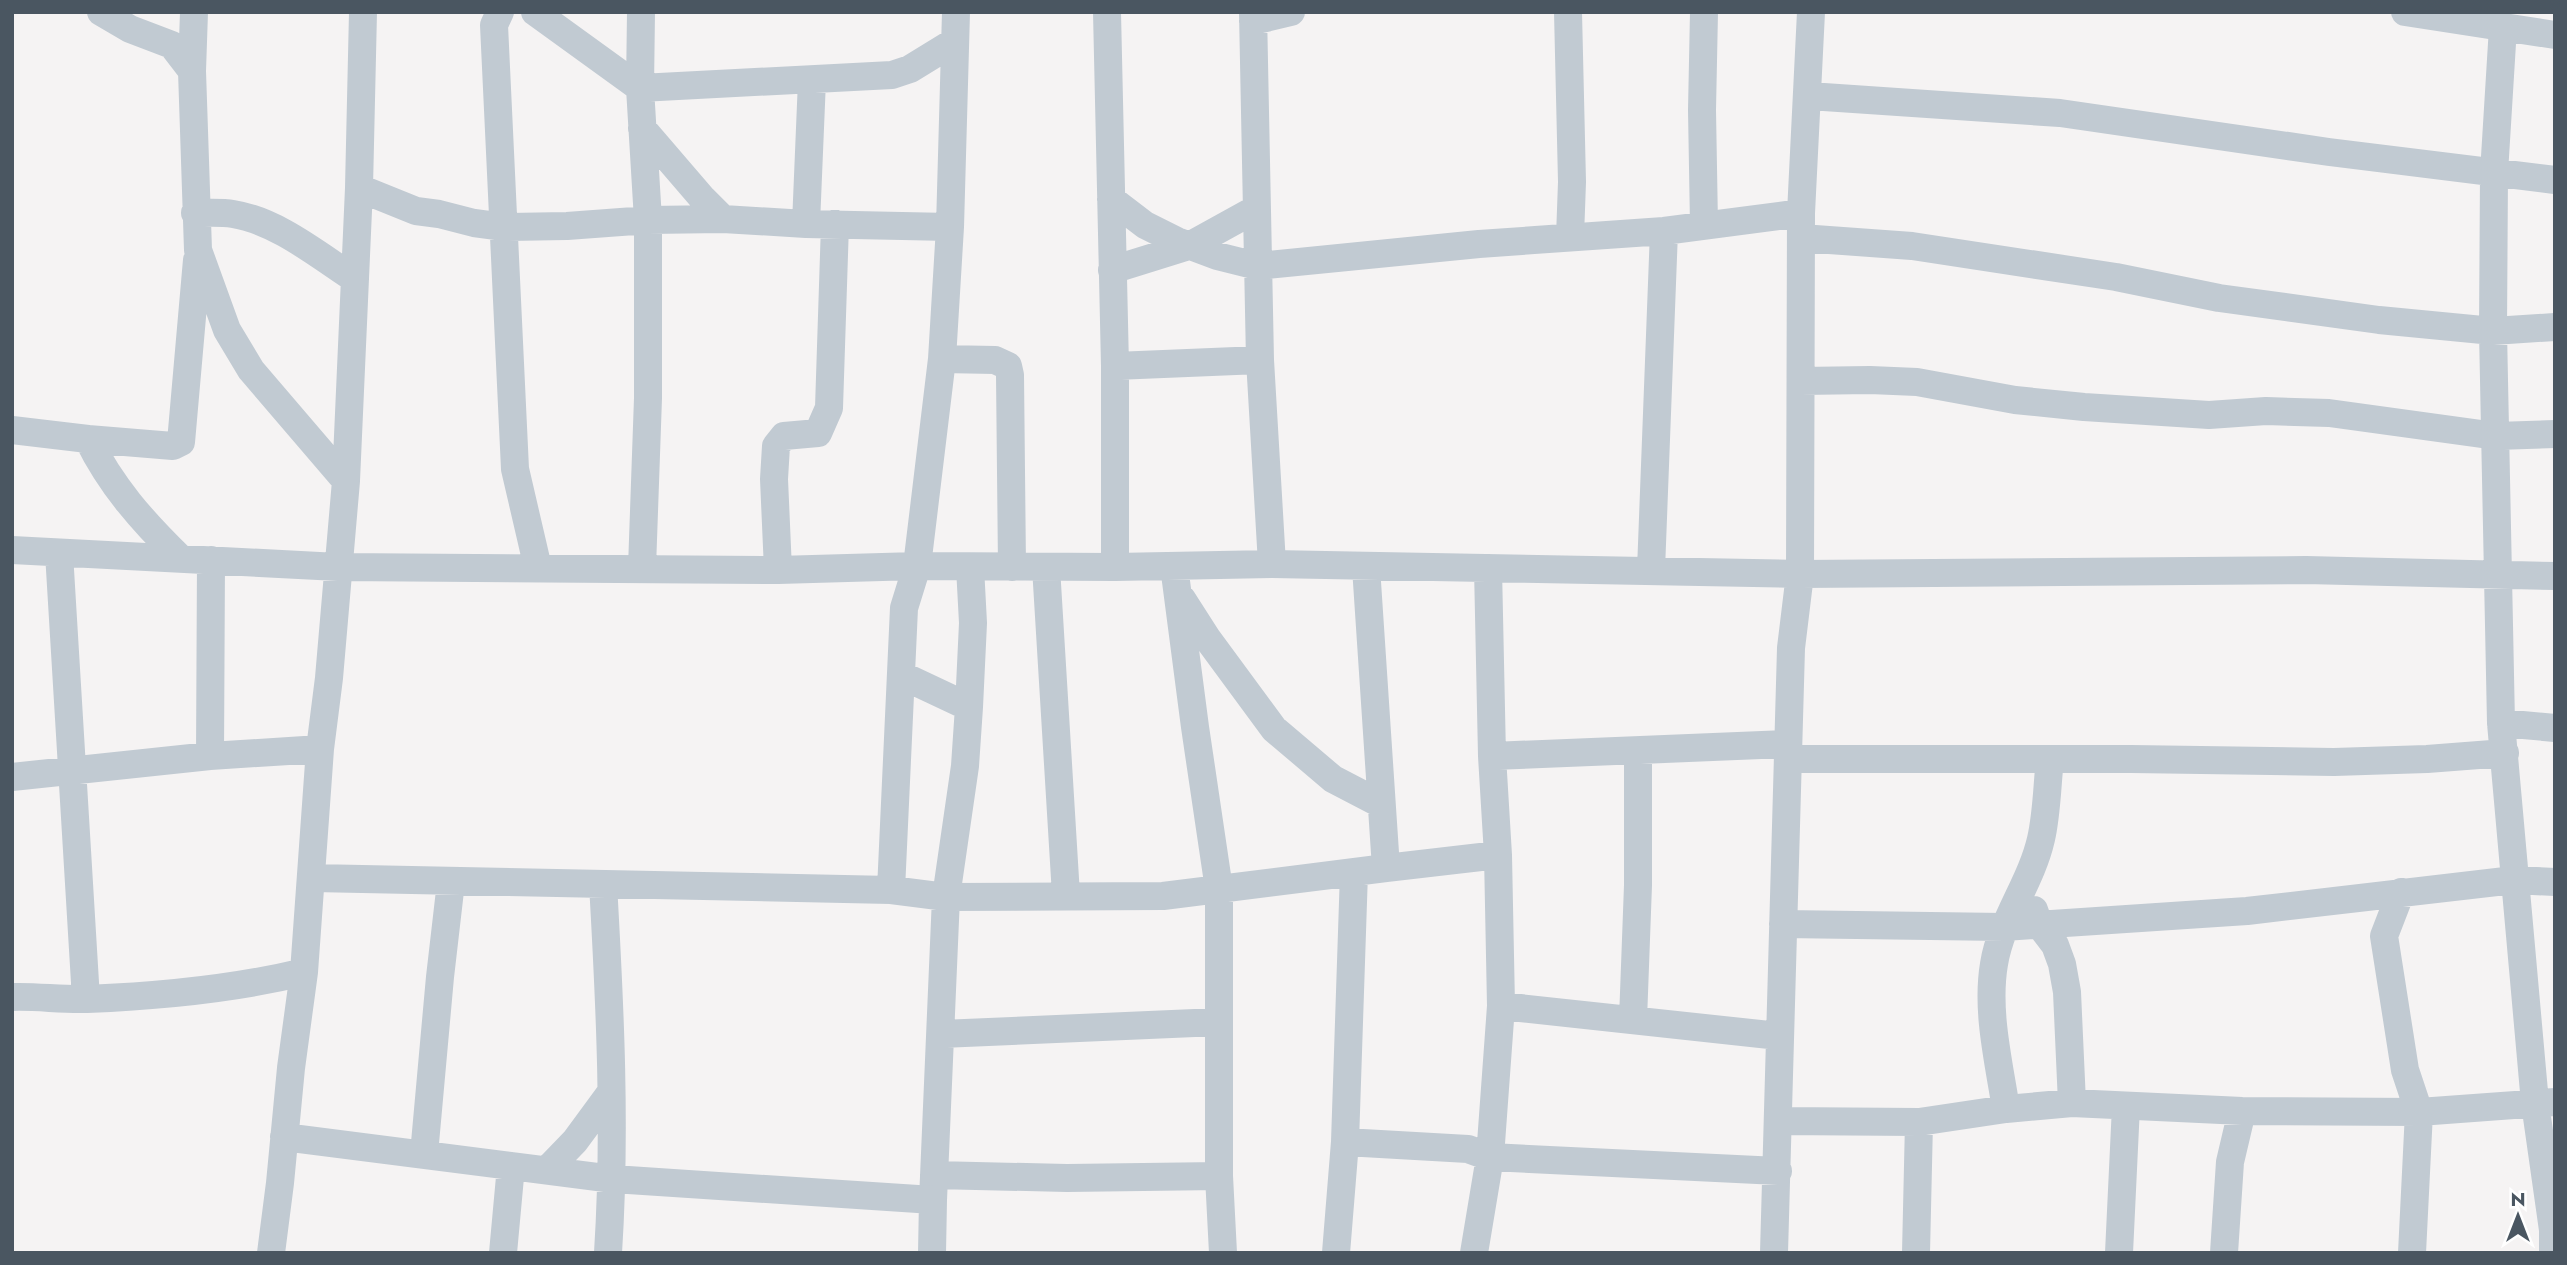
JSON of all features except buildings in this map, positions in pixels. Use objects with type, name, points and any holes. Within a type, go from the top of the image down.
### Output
[{"type":"street","points":[[101,12],[130,29],[172,45],[192,71]]},
{"type":"street","points":[[12,410],[23,431],[173,446],[181,442],[198,250],[192,71],[194,12]]},
{"type":"street","points":[[271,1253],[304,972],[313,878],[320,749],[329,678],[346,481],[359,188],[363,12]]},
{"type":"street","points":[[500,12],[494,25],[515,469],[538,568]]},
{"type":"street","points":[[535,12],[640,88],[892,75],[910,69],[954,42]]},
{"type":"street","points":[[640,12],[640,88],[648,220],[648,410],[642,568]]},
{"type":"street","points":[[891,890],[904,608],[917,566],[942,359],[950,226],[956,12]]},
{"type":"street","points":[[1107,12],[1115,366],[1115,567]]},
{"type":"street","points":[[1272,565],[1260,360],[1253,17],[1291,12]]},
{"type":"street","points":[[1568,12],[1572,182],[1570,237]]},
{"type":"street","points":[[1703,12],[1704,225]]},
{"type":"street","points":[[1774,1253],[1791,648],[1800,574],[1801,226],[1811,12]]},
{"type":"street","points":[[2405,12],[2441,15],[2555,35]]},
{"type":"street","points":[[2503,27],[2494,173],[2493,331],[2501,723],[2514,880],[2545,1102],[2553,1238]]},
{"type":"street","points":[[806,223],[812,80]]},
{"type":"street","points":[[1809,96],[2060,113],[2329,152],[2555,180]]},
{"type":"street","points":[[642,128],[702,199],[723,219]]},
{"type":"street","points":[[359,188],[416,211],[504,226],[723,219],[950,226]]},
{"type":"street","points":[[1111,199],[1144,225],[1189,246],[1257,266],[1664,231],[1704,225],[1801,226],[1912,246],[2116,276],[2219,298],[2379,320],[2493,331],[2555,327]]},
{"type":"street","points":[[1112,270],[1189,246],[1256,209]]},
{"type":"street","points":[[195,213],[232,213],[253,219],[304,246],[355,279]]},
{"type":"street","points":[[778,570],[774,479],[776,446],[783,436],[818,433],[829,408],[835,224]]},
{"type":"street","points":[[1651,570],[1664,231]]},
{"type":"street","points":[[198,250],[227,330],[251,370],[346,481]]},
{"type":"street","points":[[942,359],[995,360],[1007,366],[1010,375],[1012,567]]},
{"type":"street","points":[[1115,366],[1260,360]]},
{"type":"street","points":[[1801,381],[1917,382],[2015,400],[2084,407],[2209,415],[2266,411],[2329,413],[2496,436],[2555,434]]},
{"type":"street","points":[[88,439],[121,496],[180,558]]},
{"type":"street","points":[[12,550],[338,568],[778,570],[917,566],[1115,567],[1176,579],[1272,565],[1800,574],[2306,570],[2555,576]]},
{"type":"street","points":[[59,553],[86,999]]},
{"type":"street","points":[[210,756],[211,560]]},
{"type":"street","points":[[932,1253],[946,897],[965,766],[969,707],[973,624],[970,567]]},
{"type":"street","points":[[1046,567],[1066,895]]},
{"type":"street","points":[[1366,567],[1386,868]]},
{"type":"street","points":[[1474,1253],[1490,1157],[1501,1006],[1488,568]]},
{"type":"street","points":[[1176,579],[1207,638],[1274,729],[1333,779],[1381,804]]},
{"type":"street","points":[[1176,579],[1219,889],[1219,1176],[1223,1253]]},
{"type":"street","points":[[901,675],[969,707]]},
{"type":"street","points":[[2501,723],[2555,728]]},
{"type":"street","points":[[12,777],[71,773],[210,756],[320,749]]},
{"type":"street","points":[[1492,756],[1638,751],[1788,751],[2050,759],[2334,762],[2504,753]]},
{"type":"street","points":[[1633,1020],[1638,885],[1638,751]]},
{"type":"street","points":[[2006,1109],[1994,1026],[1994,965],[2004,927],[2025,884],[2041,839],[2050,759]]},
{"type":"street","points":[[313,878],[891,890],[946,897],[1163,896],[1498,855]]},
{"type":"street","points":[[1336,1253],[1345,1142],[1354,872]]},
{"type":"street","points":[[1783,924],[2004,927],[2247,911],[2514,880],[2555,882]]},
{"type":"street","points":[[424,1154],[451,881]]},
{"type":"street","points":[[603,884],[613,1179],[608,1253]]},
{"type":"street","points":[[2025,884],[2039,924],[2063,964],[2067,992],[2072,1103]]},
{"type":"street","points":[[2401,892],[2384,936],[2405,1070],[2418,1112],[2413,1253]]},
{"type":"street","points":[[2348,898],[2384,936]]},
{"type":"street","points":[[12,997],[86,999],[208,989],[272,980],[304,972]]},
{"type":"street","points":[[1501,1006],[1779,1036]]},
{"type":"street","points":[[941,1034],[1218,1022]]},
{"type":"street","points":[[547,1170],[575,1141],[611,1092]]},
{"type":"street","points":[[1779,1121],[1919,1122],[2006,1109],[2072,1103],[2242,1111],[2418,1112],[2545,1102]]},
{"type":"street","points":[[2119,1253],[2126,1105]]},
{"type":"street","points":[[2224,1253],[2230,1162],[2242,1111]]},
{"type":"street","points":[[1916,1253],[1919,1122]]},
{"type":"street","points":[[284,1137],[613,1179],[933,1188],[1068,1178],[1219,1176]]},
{"type":"street","points":[[1345,1142],[1468,1149],[1490,1157],[1778,1171]]},
{"type":"street","points":[[503,1253],[512,1166]]}]
